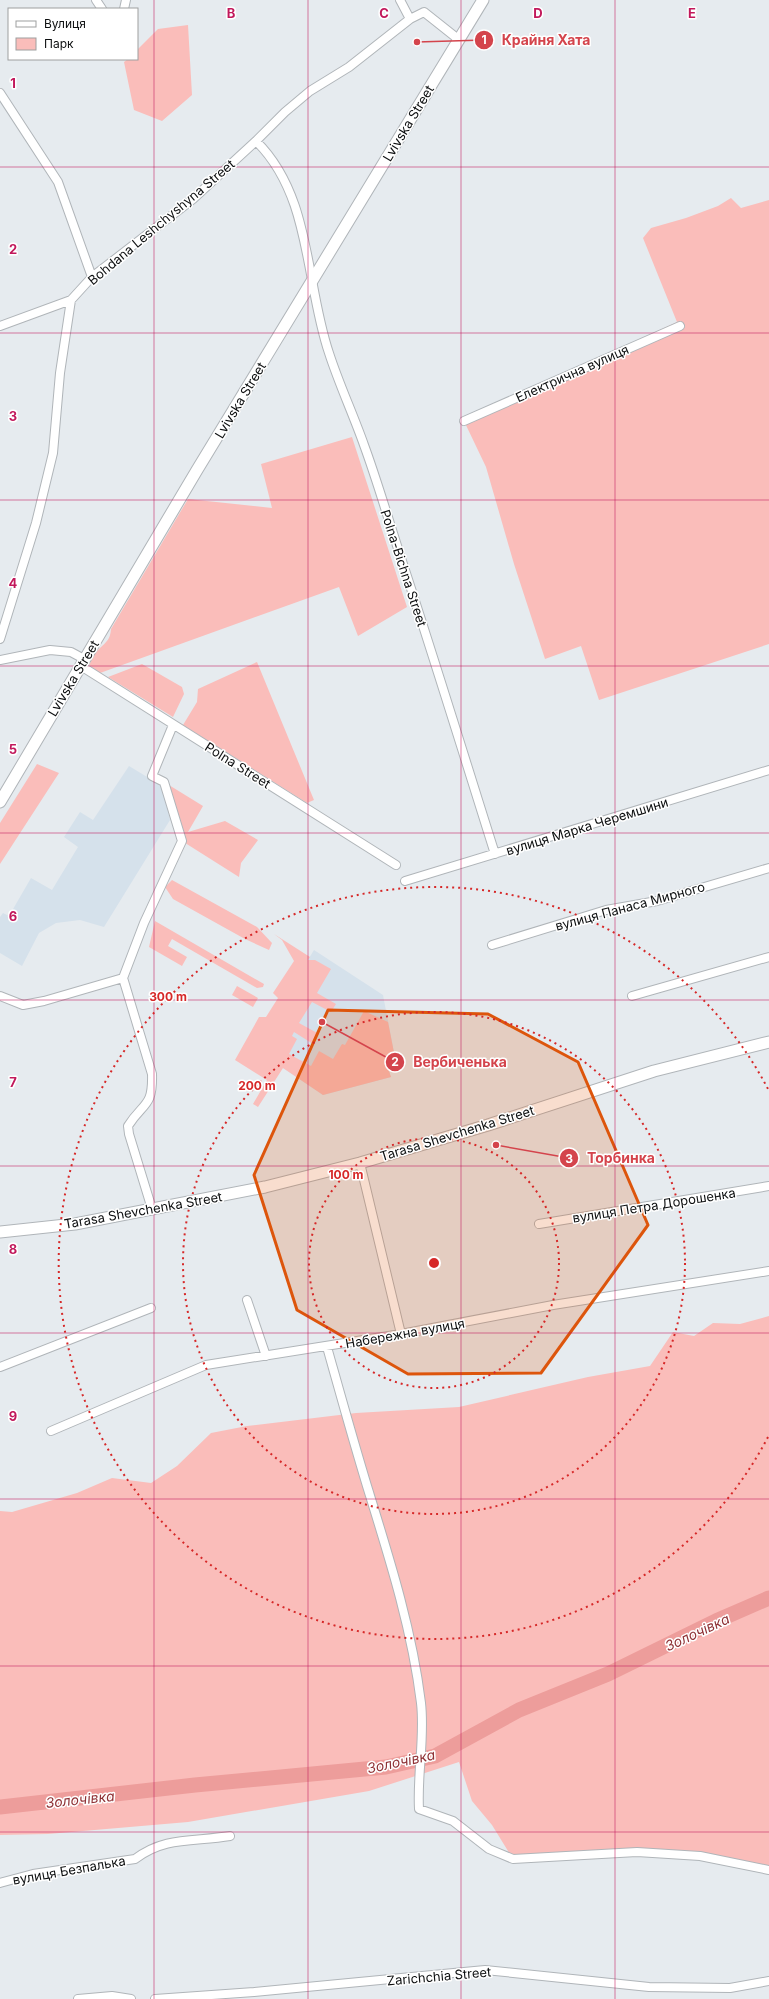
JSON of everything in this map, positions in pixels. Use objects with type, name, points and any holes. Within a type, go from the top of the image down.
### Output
[{"type":"main road","name":"Lvivska Street","points":[[0,802],[82,662],[483,0]]},
{"type":"main road","name":"Tarasa Shevchenka Street","points":[[0,1232],[75,1224],[265,1188],[360,1163],[488,1125],[654,1071],[769,1042]]},
{"type":"street","points":[[400,0],[410,19],[424,12],[458,39]]},
{"type":"street","name":"Bohdana Leshchyshyna Street","points":[[71,300],[92,277],[193,199],[285,112],[310,91],[349,66],[410,19]]},
{"type":"street","points":[[0,93],[58,182],[92,277]]},
{"type":"street","name":"Polna-Bichna Street","points":[[256,141],[271,155],[286,181],[296,210],[309,257],[312,283],[328,352],[364,445],[495,854]]},
{"type":"street","points":[[0,326],[71,300],[60,374],[53,453],[36,523],[0,639]]},
{"type":"street","name":"Електрична вулиця","points":[[464,421],[680,326]]},
{"type":"street","name":"Polna Street","points":[[0,660],[50,650],[71,652],[82,662],[174,724],[396,865]]},
{"type":"street","points":[[152,1209],[129,1134],[128,1126],[150,1099],[152,1074],[123,978],[146,917],[182,841],[164,782],[152,776],[174,724]]},
{"type":"street","name":"вулиця Марка Черемшини","points":[[404,881],[769,770]]},
{"type":"street","name":"вулиця Панаса Мирного","points":[[492,945],[606,910],[657,901],[769,868]]},
{"type":"street","points":[[632,996],[769,957]]},
{"type":"street","points":[[0,996],[23,1005],[44,1001],[123,978]]},
{"type":"street","points":[[360,1163],[401,1334]]},
{"type":"street","name":"вулиця Петра Дорошенка","points":[[539,1224],[769,1186]]},
{"type":"street","name":"Набережна вулиця","points":[[51,1431],[206,1365],[327,1347],[553,1305],[769,1271]]},
{"type":"street","points":[[247,1300],[266,1356]]},
{"type":"street","points":[[0,1367],[151,1308]]},
{"type":"street","points":[[327,1347],[400,1600],[415,1662],[421,1705],[421,1747],[417,1784],[419,1809],[453,1822],[489,1849],[513,1859],[637,1852],[700,1856],[769,1870]]},
{"type":"street","name":"вулиця Безпалька","points":[[0,1883],[33,1874],[135,1859],[147,1850],[174,1841],[208,1840],[230,1836]]},
{"type":"street","name":"Zarichchia Street","points":[[155,1999],[255,1996],[485,1970],[649,1987],[730,1988],[769,1981]]},
{"type":"street","points":[[78,1999],[112,1996],[131,1999]]},
{"type":"highlighted area","points":[[328,1010],[488,1014],[578,1062],[648,1225],[541,1373],[408,1374],[297,1310],[254,1175]]},
{"type":"shaded area","points":[[129,766],[162,786],[170,820],[104,927],[80,920],[56,923],[39,933],[22,966],[0,953],[0,917],[3,913],[9,916],[31,878],[52,890],[78,847],[64,837],[80,812],[93,820]]},
{"type":"shaded area","points":[[314,950],[383,995],[397,1068],[389,1071],[391,1077],[323,1095],[283,1068],[306,963]]},
{"type":"green space","points":[[188,25],[192,95],[162,121],[134,110],[124,62],[127,60],[138,60],[138,49],[158,29]]},
{"type":"green space","points":[[731,198],[741,208],[769,200],[769,644],[599,700],[581,646],[545,659],[514,564],[486,467],[464,421],[677,322],[643,238],[651,228],[686,218],[718,206]]},
{"type":"green space","points":[[352,437],[407,607],[358,636],[339,587],[100,673],[89,665],[97,652],[108,640],[111,629],[188,499],[272,508],[261,464]]},
{"type":"green space","points":[[257,662],[314,800],[307,803],[183,725],[197,702],[198,689]]},
{"type":"green space","points":[[142,664],[182,687],[184,694],[173,717],[108,677]]},
{"type":"green space","points":[[37,764],[59,773],[0,864],[0,823]]},
{"type":"green space","points":[[164,782],[203,806],[188,832],[225,821],[258,840],[241,863],[239,877],[182,841]]},
{"type":"green space","points":[[172,880],[257,927],[272,943],[269,950],[245,939],[173,899],[165,887]]},
{"type":"green space","points":[[155,921],[264,984],[263,987],[257,988],[172,939],[168,946],[187,957],[182,966],[149,947]]},
{"type":"green space","points":[[274,934],[310,957],[308,960],[315,960],[331,969],[317,993],[336,1004],[331,1012],[312,1002],[299,1023],[319,1034],[313,1044],[294,1032],[292,1036],[297,1039],[289,1054],[311,1066],[319,1051],[333,1059],[342,1044],[345,1045],[364,1011],[388,1022],[397,1068],[389,1071],[391,1077],[323,1095],[283,1068],[258,1107],[253,1104],[267,1080],[235,1060],[259,1017],[266,1017],[278,998],[273,993],[294,961],[282,940]]},
{"type":"green space","points":[[237,986],[258,998],[253,1007],[232,995]]},
{"type":"green space","points":[[769,1316],[769,1870],[700,1856],[637,1852],[513,1859],[492,1825],[472,1801],[459,1762],[369,1791],[188,1822],[48,1834],[0,1835],[0,1511],[12,1512],[77,1493],[112,1478],[151,1483],[177,1466],[211,1433],[247,1426],[356,1413],[459,1407],[588,1377],[650,1366],[673,1332],[694,1336],[713,1323],[740,1324]]},
{"type":"waterway","name":"Золочівка","points":[[0,1807],[195,1785],[386,1767],[435,1756],[519,1710],[608,1674],[716,1621],[769,1598]]},
{"type":"place","name":"Крайня Хата","points":[[417,42]]},
{"type":"place","name":"Вербиченька","points":[[322,1022]]},
{"type":"place","name":"Торбинка","points":[[496,1145]]}]
